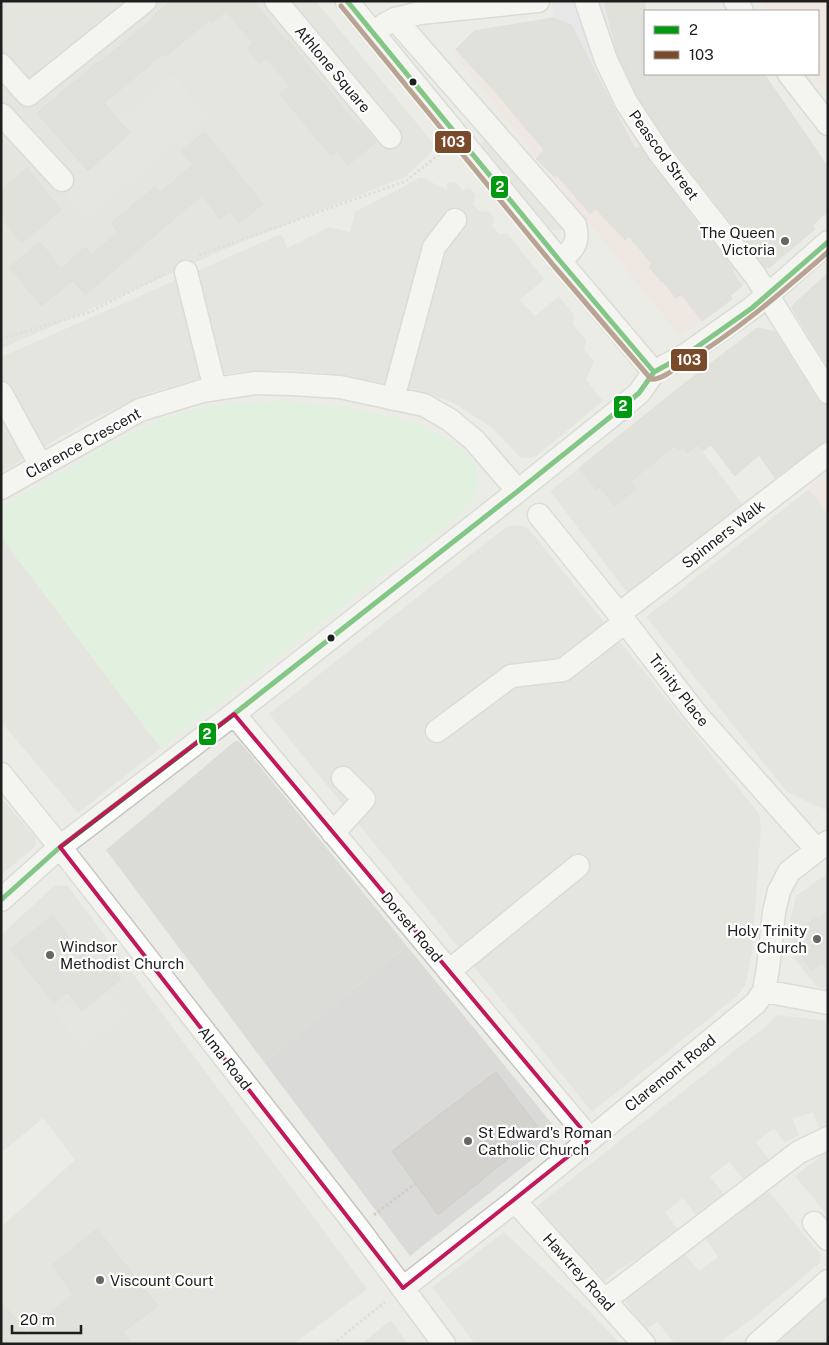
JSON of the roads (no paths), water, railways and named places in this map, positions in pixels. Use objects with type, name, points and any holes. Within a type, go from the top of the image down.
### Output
[{"type":"street","points":[[62,180],[2,116],[145,1]]},
{"type":"street","name":"Athlone Square","points":[[276,1],[390,137]]},
{"type":"street","points":[[347,1],[560,261],[654,372]]},
{"type":"street","points":[[372,32],[395,19],[420,13],[538,1]]},
{"type":"street","name":"Peascod Street","points":[[586,1],[606,60],[626,102],[661,154],[755,275],[766,296],[828,392]]},
{"type":"street","points":[[395,19],[575,225],[577,242],[572,250],[560,261]]},
{"type":"street","points":[[1,65],[28,95]]},
{"type":"street","points":[[790,75],[828,124]]},
{"type":"street","points":[[394,398],[434,247],[455,220]]},
{"type":"street","points":[[1,900],[60,847],[234,714],[632,399],[654,372],[687,354],[766,296],[828,242]]},
{"type":"street","points":[[184,266],[215,389]]},
{"type":"street","name":"Clarence Crescent","points":[[1,488],[140,410],[202,391],[256,383],[340,387],[424,405],[450,420],[474,440],[518,491]]},
{"type":"street","points":[[1,393],[41,466]]},
{"type":"street","name":"Spinners Walk","points":[[437,731],[511,676],[563,670],[622,618],[828,454]]},
{"type":"street","name":"Trinity Place","points":[[539,515],[697,715],[822,846]]},
{"type":"street","name":"Dorset Road","points":[[234,714],[590,1139]]},
{"type":"street","name":"Alma Road","points":[[1,774],[358,1228],[444,1344]]},
{"type":"street","points":[[333,833],[364,799],[343,778]]},
{"type":"street","points":[[822,846],[789,872],[779,890],[774,912],[764,991],[828,1003]]},
{"type":"street","points":[[449,971],[578,866]]},
{"type":"street","name":"Claremont Road","points":[[403,1288],[515,1201],[756,1003],[764,991]]},
{"type":"street","points":[[605,1300],[799,1152],[828,1138]]},
{"type":"street","name":"Hawtrey Road","points":[[515,1201],[644,1344]]},
{"type":"street","points":[[757,1344],[828,1280]]},
{"type":"place","name":"The Queen Victoria","points":[[785,241]]},
{"type":"place","name":"Holy Trinity Church","points":[[817,939]]},
{"type":"place","name":"Windsor Methodist Church","points":[[50,955]]},
{"type":"place","name":"St Edward's Roman Catholic Church","points":[[468,1141]]},
{"type":"place","name":"Viscount Court","points":[[100,1280]]}]
